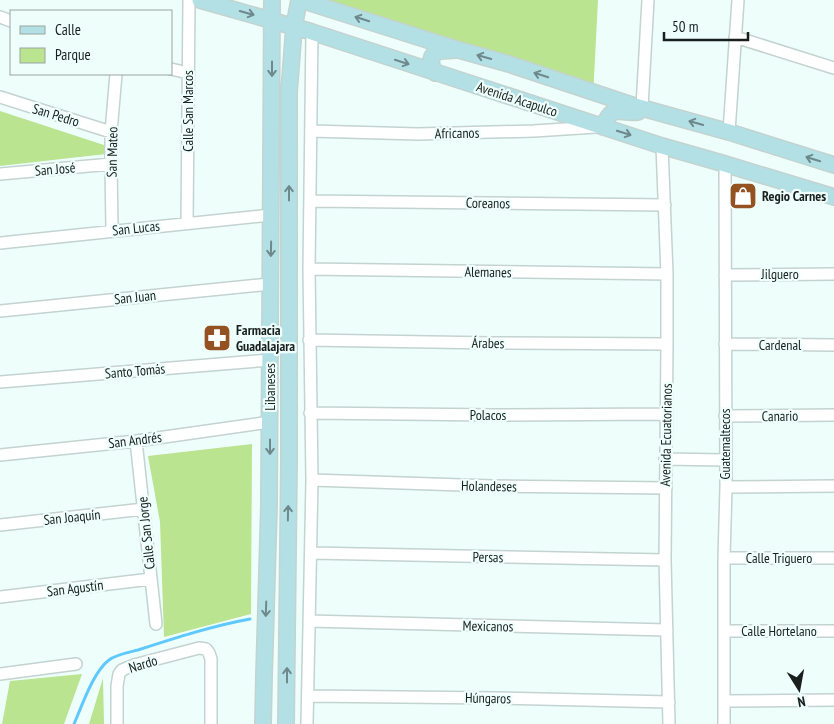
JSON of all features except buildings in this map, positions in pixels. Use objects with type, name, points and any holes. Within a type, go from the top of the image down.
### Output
[{"type":"main road","name":"Avenida Acapulco","points":[[200,0],[312,32],[662,146],[834,197]]},
{"type":"main road","name":"Libaneses","points":[[263,724],[269,505],[272,0]]},
{"type":"main road","name":"Libaneses","points":[[286,724],[290,92],[294,27],[300,0]]},
{"type":"main road","points":[[300,0],[834,166]]},
{"type":"main road","points":[[435,72],[431,59],[436,53],[459,50]]},
{"type":"main road","points":[[602,126],[610,113],[618,111],[637,112],[642,107]]},
{"type":"street","name":"Calle San Marcos","points":[[188,223],[189,0]]},
{"type":"street","points":[[642,107],[648,0]]},
{"type":"street","points":[[729,132],[738,0]]},
{"type":"street","points":[[307,724],[312,480],[309,269],[312,32]]},
{"type":"street","points":[[736,37],[834,68]]},
{"type":"street","points":[[172,69],[188,73]]},
{"type":"street","name":"San Mateo","points":[[112,230],[111,132],[116,75]]},
{"type":"street","name":"San Pedro","points":[[0,97],[111,132]]},
{"type":"street","name":"Africanos","points":[[311,130],[418,134],[526,132],[602,126]]},
{"type":"street","name":"Avenida Ecuatorianos","points":[[662,146],[667,274],[665,560],[669,724]]},
{"type":"street","points":[[290,150],[311,150]]},
{"type":"street","name":"San José","points":[[0,174],[111,164]]},
{"type":"street","name":"Guatemaltecos","points":[[724,724],[726,487],[725,164]]},
{"type":"street","name":"Coreanos","points":[[310,201],[665,205]]},
{"type":"street","name":"San Lucas","points":[[0,243],[271,215]]},
{"type":"street","name":"Alemanes","points":[[309,269],[667,274]]},
{"type":"street","name":"Jilguero","points":[[725,275],[834,274]]},
{"type":"street","name":"San Juan","points":[[0,311],[270,284]]},
{"type":"street","name":"Árabes","points":[[309,340],[667,344]]},
{"type":"street","name":"Cardenal","points":[[725,344],[834,345]]},
{"type":"street","name":"Santo Tomás","points":[[0,382],[270,360]]},
{"type":"street","name":"Polacos","points":[[310,414],[666,414]]},
{"type":"street","name":"Canario","points":[[725,416],[834,415]]},
{"type":"street","name":"San Andrés","points":[[0,455],[136,441],[270,422]]},
{"type":"street","name":"Calle San Jorge","points":[[136,441],[156,624]]},
{"type":"street","points":[[665,459],[725,460]]},
{"type":"street","name":"Holandeses","points":[[312,480],[492,486],[666,488]]},
{"type":"street","points":[[726,487],[834,486]]},
{"type":"street","name":"San Joaquín","points":[[0,525],[144,509]]},
{"type":"street","name":"Persas","points":[[311,553],[665,560]]},
{"type":"street","name":"Calle Triguero","points":[[724,558],[834,558]]},
{"type":"street","name":"San Agustín","points":[[0,597],[151,579]]},
{"type":"street","name":"Mexicanos","points":[[309,621],[667,630]]},
{"type":"street","name":"Calle Hortelano","points":[[725,631],[834,631]]},
{"type":"street","name":"Nardo","points":[[117,724],[117,679],[122,670],[134,665],[199,648],[206,649],[211,659],[211,724]]},
{"type":"street","points":[[0,674],[76,664]]},
{"type":"street","name":"Húngaros","points":[[308,696],[669,702]]},
{"type":"street","points":[[724,701],[834,700]]},
{"type":"green space","points":[[319,0],[598,0],[593,97]]},
{"type":"green space","points":[[0,111],[107,146],[106,154],[0,166]]},
{"type":"green space","points":[[252,444],[251,614],[164,637],[160,522],[148,456]]},
{"type":"green space","points":[[82,674],[64,724],[2,724],[10,681]]},
{"type":"green space","points":[[103,678],[104,724],[89,724]]},
{"type":"waterway","points":[[74,724],[93,681],[103,665],[112,658],[222,625],[250,619]]},
{"type":"place","name":"Regio Carnes","points":[[743,196]]},
{"type":"place","name":"Farmacia Guadalajara","points":[[217,338]]}]
